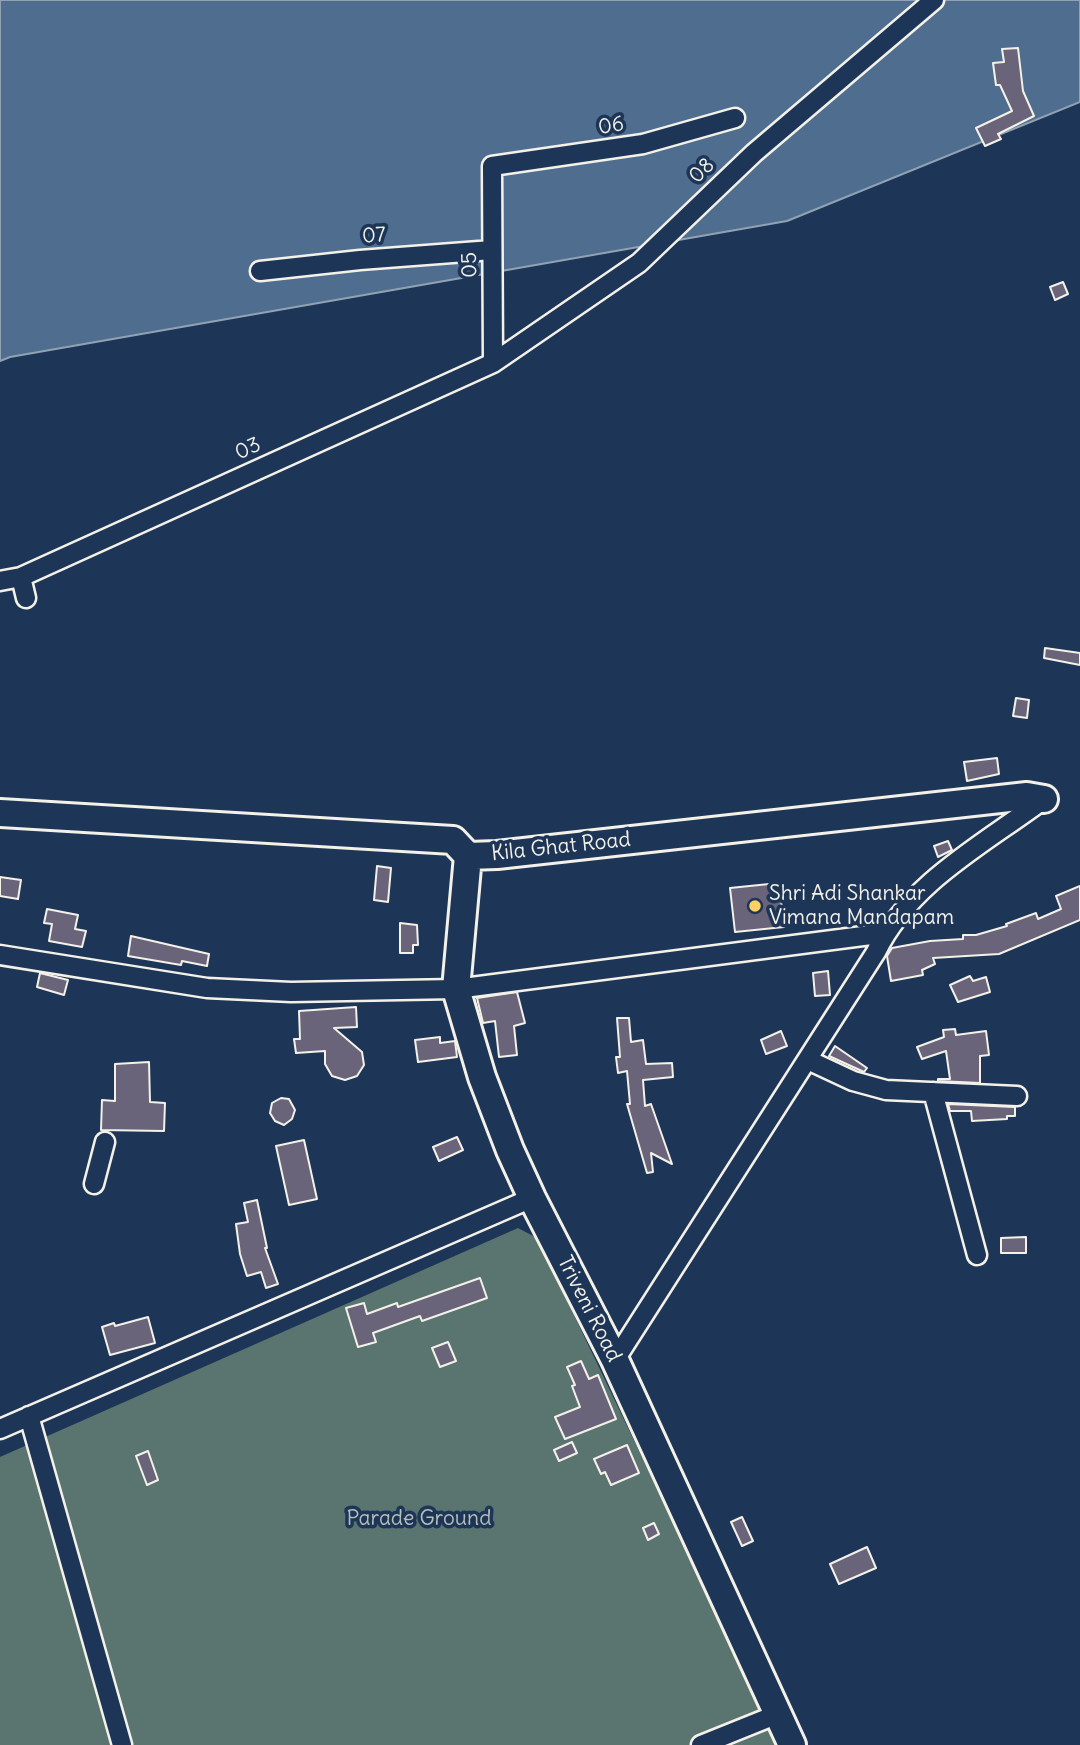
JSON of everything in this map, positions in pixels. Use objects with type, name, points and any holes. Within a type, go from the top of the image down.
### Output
[{"type":"main road","name":"Kila Ghat Road","points":[[0,813],[453,840],[468,856],[497,855],[1027,796],[1044,799]]},
{"type":"main road","name":"Triveni Road","points":[[468,856],[456,989],[482,1077],[532,1198],[615,1360],[792,1745]]},
{"type":"street","name":"08","points":[[494,363],[639,263],[754,153],[934,0]]},
{"type":"street","name":"06","points":[[492,166],[643,144],[734,118]]},
{"type":"street","name":"05","points":[[492,166],[494,363]]},
{"type":"street","name":"07","points":[[260,271],[492,250]]},
{"type":"street","name":"03","points":[[0,581],[21,577],[494,363]]},
{"type":"street","points":[[21,577],[26,598]]},
{"type":"street","points":[[615,1360],[907,904],[933,880],[1044,799]]},
{"type":"street","points":[[0,955],[207,988],[291,992],[456,989],[886,933]]},
{"type":"street","points":[[808,1060],[853,1081],[886,1090],[1017,1096]]},
{"type":"street","points":[[933,1093],[977,1255]]},
{"type":"street","points":[[94,1184],[106,1142]]},
{"type":"street","points":[[0,1429],[532,1198]]},
{"type":"street","points":[[29,1416],[122,1745]]},
{"type":"street","points":[[701,1745],[778,1714]]},
{"type":"green space","name":"Parade Ground","points":[[518,1228],[537,1238],[780,1745],[0,1745],[0,1457]]},
{"type":"water","points":[[0,0],[1080,0],[1080,102],[787,221],[10,357],[0,361]]},
{"type":"building","points":[[1018,48],[1023,91],[1034,116],[998,134],[1001,139],[985,146],[976,128],[1012,111],[1000,85],[996,85],[993,63],[1004,62],[1002,49]]},
{"type":"building","points":[[1063,282],[1068,294],[1055,300],[1050,287]]},
{"type":"building","points":[[1045,648],[1080,653],[1080,665],[1044,658]]},
{"type":"building","points":[[1016,698],[1029,700],[1027,718],[1013,716]]},
{"type":"building","points":[[997,758],[999,774],[967,781],[964,762]]},
{"type":"building","points":[[948,841],[952,850],[938,857],[934,846]]},
{"type":"building","points":[[377,866],[391,868],[388,902],[374,900]]},
{"type":"building","points":[[0,877],[21,880],[18,899],[0,896]]},
{"type":"building","points":[[779,883],[784,927],[735,932],[730,888]]},
{"type":"building","points":[[1080,886],[1080,920],[999,954],[933,958],[935,964],[922,970],[923,975],[891,981],[887,956],[892,948],[930,941],[963,939],[963,935],[976,935],[1007,926],[1006,924],[1036,913],[1038,919],[1061,909],[1056,896]]},
{"type":"building","points":[[47,909],[78,915],[75,929],[86,931],[82,947],[49,941],[52,924],[44,923]]},
{"type":"building","points":[[400,923],[417,925],[418,945],[413,945],[413,953],[400,953]]},
{"type":"building","points":[[131,936],[209,954],[207,966],[182,961],[181,965],[128,956]]},
{"type":"building","points":[[828,971],[830,995],[815,996],[813,973]]},
{"type":"building","points":[[40,973],[68,980],[64,995],[37,987]]},
{"type":"building","points":[[970,976],[973,981],[986,977],[990,992],[958,1002],[950,985]]},
{"type":"building","points":[[517,992],[525,1023],[514,1026],[517,1055],[499,1057],[495,1021],[483,1023],[477,998]]},
{"type":"building","points":[[356,1007],[357,1027],[334,1028],[362,1052],[364,1065],[357,1076],[345,1080],[332,1076],[325,1064],[325,1051],[296,1053],[294,1039],[300,1039],[299,1011]]},
{"type":"building","points":[[617,1018],[629,1018],[631,1042],[643,1040],[646,1064],[672,1063],[673,1077],[643,1080],[645,1106],[651,1104],[672,1164],[651,1153],[653,1172],[647,1173],[627,1104],[630,1104],[627,1071],[618,1073],[616,1057],[620,1057]]},
{"type":"building","points":[[955,1029],[956,1035],[986,1031],[989,1055],[980,1056],[980,1083],[938,1081],[950,1079],[946,1051],[922,1059],[917,1047],[944,1037],[943,1030]]},
{"type":"building","points":[[781,1031],[787,1046],[766,1054],[761,1040]]},
{"type":"building","points":[[440,1037],[440,1043],[455,1041],[457,1057],[418,1062],[415,1040]]},
{"type":"building","points":[[835,1046],[867,1068],[864,1072],[829,1056]]},
{"type":"building","points":[[149,1062],[150,1102],[165,1103],[164,1131],[101,1130],[102,1100],[115,1101],[115,1064]]},
{"type":"building","points":[[281,1098],[289,1099],[295,1110],[292,1119],[284,1125],[275,1121],[270,1113],[272,1103]]},
{"type":"building","points":[[948,1104],[1015,1107],[1015,1116],[972,1121],[971,1111],[950,1111]]},
{"type":"building","points":[[457,1137],[463,1150],[439,1161],[433,1147]]},
{"type":"building","points":[[304,1140],[317,1199],[289,1205],[276,1146]]},
{"type":"building","points":[[257,1200],[265,1248],[278,1284],[266,1288],[261,1272],[247,1276],[240,1254],[236,1224],[248,1222],[244,1203]]},
{"type":"building","points":[[1026,1237],[1026,1253],[1001,1253],[1001,1238]]},
{"type":"building","points":[[480,1278],[487,1298],[422,1321],[420,1316],[373,1333],[376,1342],[358,1347],[346,1308],[364,1303],[367,1314],[397,1303],[398,1307]]},
{"type":"building","points":[[148,1317],[155,1343],[110,1355],[102,1327]]},
{"type":"building","points":[[448,1342],[456,1361],[440,1367],[432,1348]]},
{"type":"building","points":[[581,1361],[589,1379],[598,1375],[616,1419],[565,1439],[555,1417],[580,1407],[567,1367]]},
{"type":"building","points":[[572,1442],[577,1453],[559,1461],[554,1450]]},
{"type":"building","points":[[627,1445],[639,1473],[611,1485],[605,1472],[601,1474],[594,1459]]},
{"type":"building","points":[[148,1451],[158,1480],[147,1485],[136,1456]]},
{"type":"building","points":[[742,1517],[753,1541],[742,1546],[731,1522]]},
{"type":"building","points":[[654,1523],[659,1534],[648,1540],[643,1528]]},
{"type":"building","points":[[867,1547],[876,1568],[839,1584],[830,1564]]},
{"type":"place","name":"Shri Adi Shankar Vimana Mandapam","points":[[755,906]]}]
